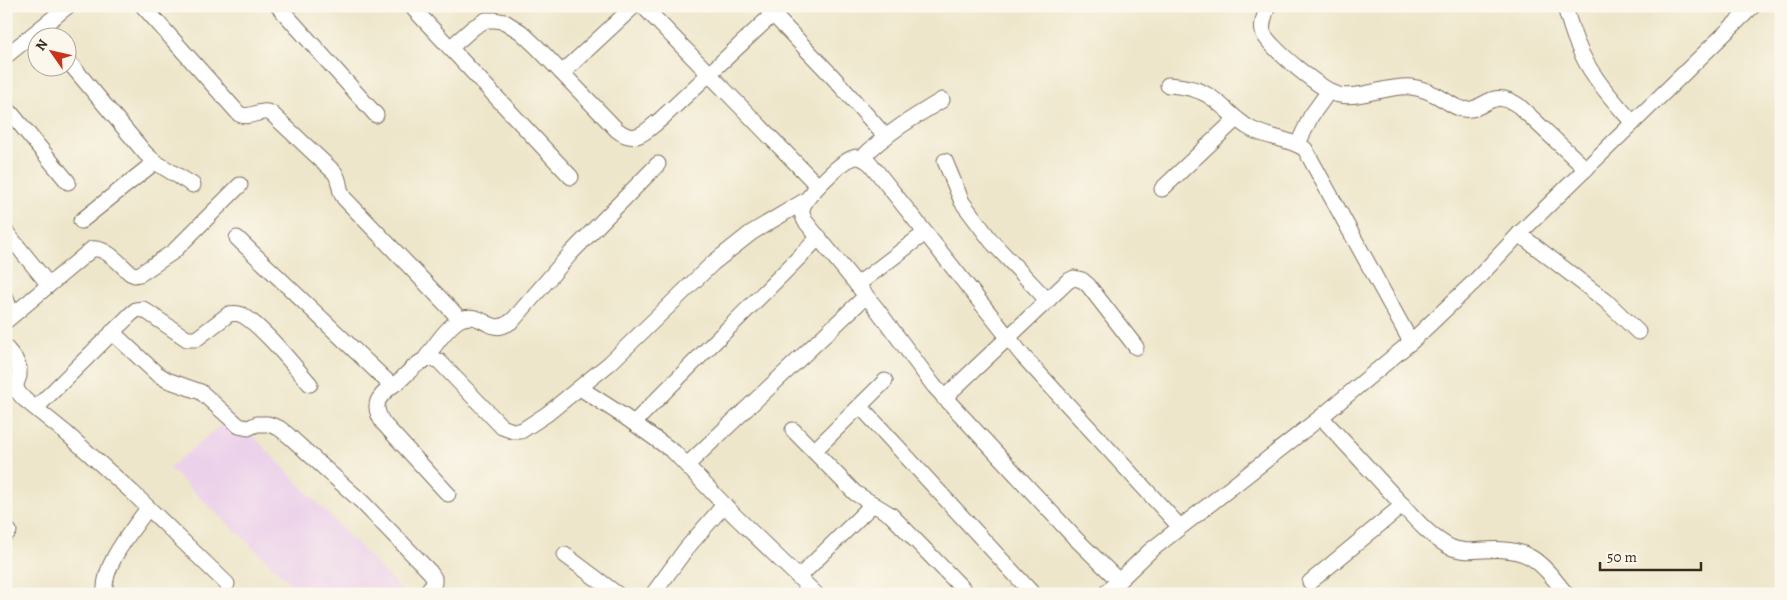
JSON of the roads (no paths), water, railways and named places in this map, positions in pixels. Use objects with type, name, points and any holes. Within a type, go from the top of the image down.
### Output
[{"type":"street","points":[[48,28],[68,6]]},
{"type":"street","points":[[143,6],[239,114],[251,116],[261,111],[271,113],[335,173],[340,183],[340,193],[344,198],[460,319]]},
{"type":"street","points":[[278,6],[376,115]]},
{"type":"street","points":[[411,6],[571,177]]},
{"type":"street","points":[[562,73],[634,6]]},
{"type":"street","points":[[643,6],[818,186]]},
{"type":"street","points":[[1268,6],[1263,20],[1263,30],[1266,38],[1290,61],[1329,91],[1339,95],[1350,95],[1410,86],[1430,92],[1464,110],[1472,109],[1495,99],[1511,100],[1520,106],[1586,169]]},
{"type":"street","points":[[1105,594],[1150,551],[1321,417],[1411,342],[1753,6]]},
{"type":"street","points":[[1564,7],[1574,38],[1585,60],[1596,78],[1633,123]]},
{"type":"street","points":[[450,48],[474,27],[486,20],[505,22],[521,32],[618,130],[625,136],[634,138],[661,119],[710,75],[769,10],[886,136]]},
{"type":"street","points":[[6,56],[28,43]]},
{"type":"street","points":[[78,73],[137,145],[155,162],[193,185]]},
{"type":"street","points":[[1168,85],[1182,86],[1208,95],[1249,128],[1262,134],[1298,144],[1305,149],[1411,342]]},
{"type":"street","points":[[1298,144],[1311,116],[1329,91]]},
{"type":"street","points":[[862,158],[872,146],[908,120],[942,100]]},
{"type":"street","points":[[6,107],[68,182]]},
{"type":"street","points":[[1162,189],[1236,119]]},
{"type":"street","points":[[1118,580],[1069,532],[944,398],[802,214],[802,207],[806,200],[843,163],[854,157],[862,158],[878,172],[1008,338],[1180,527]]},
{"type":"street","points":[[945,161],[962,202],[992,242],[1048,301]]},
{"type":"street","points":[[81,221],[155,162]]},
{"type":"street","points":[[448,494],[383,423],[376,408],[378,401],[393,384],[398,382],[425,359],[451,326],[460,319],[472,316],[498,327],[506,326],[570,252],[658,164]]},
{"type":"street","points":[[6,321],[88,252],[97,249],[103,251],[130,273],[140,274],[173,252],[240,186]]},
{"type":"street","points":[[425,359],[432,358],[439,362],[502,427],[513,431],[521,431],[580,388],[640,336],[713,263],[751,233],[806,200]]},
{"type":"street","points":[[6,232],[49,285]]},
{"type":"street","points":[[687,465],[861,291],[925,233]]},
{"type":"street","points":[[1519,234],[1606,301],[1638,332]]},
{"type":"street","points":[[634,423],[693,362],[754,305],[819,237]]},
{"type":"street","points":[[237,238],[369,365],[384,379],[393,384]]},
{"type":"street","points":[[944,398],[1068,281],[1074,278],[1082,280],[1088,285],[1136,347]]},
{"type":"street","points":[[6,299],[8,304],[6,318]]},
{"type":"street","points":[[36,408],[131,314],[136,310],[143,309],[186,339],[196,339],[229,314],[235,312],[243,314],[310,384]]},
{"type":"street","points":[[112,332],[156,373],[167,380],[202,392],[239,426],[248,428],[257,424],[268,424],[280,428],[362,502],[430,572],[434,583],[425,594]]},
{"type":"street","points":[[6,348],[15,359],[19,368],[16,384],[17,391],[24,399],[66,433],[227,584]]},
{"type":"street","points":[[814,451],[885,381]]},
{"type":"street","points":[[580,388],[674,452],[724,505],[816,594]]},
{"type":"street","points":[[860,406],[1032,594]]},
{"type":"street","points":[[1321,417],[1418,522],[1436,538],[1452,548],[1466,551],[1497,549],[1517,551],[1528,555],[1539,562],[1566,594]]},
{"type":"street","points":[[793,430],[855,493],[890,515],[968,594]]},
{"type":"street","points":[[799,577],[873,504]]},
{"type":"street","points":[[653,594],[686,549],[724,505]]},
{"type":"street","points":[[1310,582],[1402,505]]},
{"type":"street","points":[[105,594],[104,586],[108,572],[119,550],[148,508]]},
{"type":"street","points":[[565,555],[617,594]]}]
